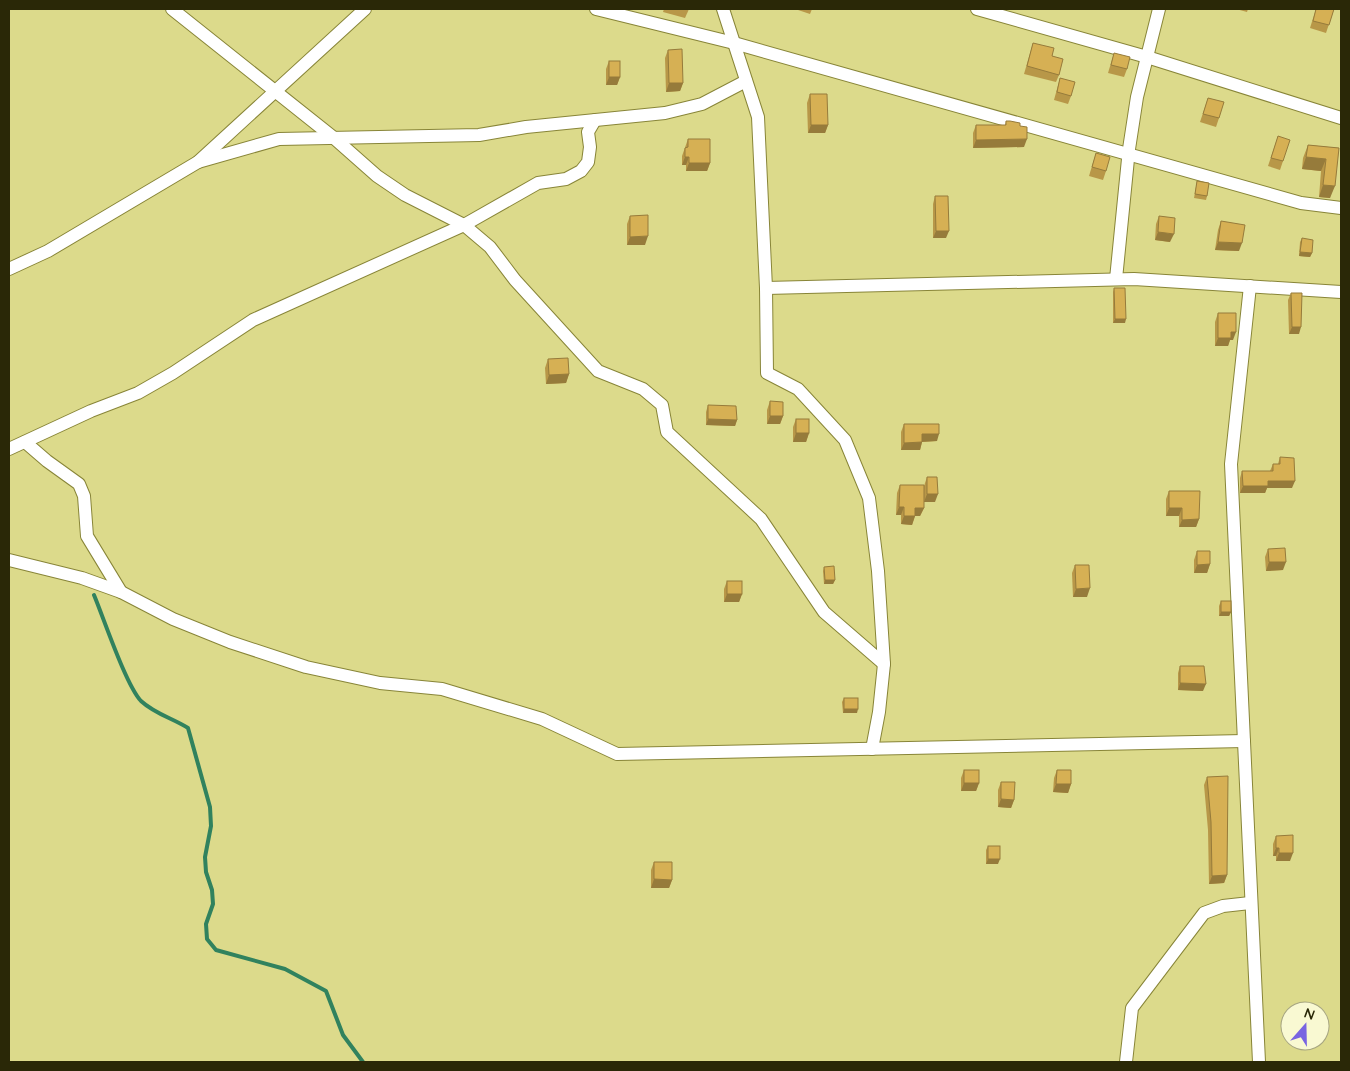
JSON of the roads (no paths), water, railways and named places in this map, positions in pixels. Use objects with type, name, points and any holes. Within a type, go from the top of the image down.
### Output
[{"type":"street","points":[[172,9],[276,90],[377,176],[405,195],[464,225],[490,247],[515,280],[598,371],[643,389],[662,405],[667,432],[761,519],[824,612],[884,664]]},
{"type":"street","points":[[9,269],[48,251],[198,162],[365,9]]},
{"type":"street","points":[[596,9],[734,43],[1301,203],[1341,208]]},
{"type":"street","points":[[723,9],[758,117],[766,288],[767,373],[798,389],[845,440],[869,498],[878,571],[884,664],[872,749]]},
{"type":"street","points":[[977,9],[1147,57],[1341,118]]},
{"type":"street","points":[[1116,279],[1137,97],[1159,9]]},
{"type":"street","points":[[198,162],[279,139],[479,135],[526,127],[665,113],[702,104],[746,81]]},
{"type":"street","points":[[9,449],[91,411],[138,393],[173,373],[253,320],[464,225],[538,183],[566,179],[580,172],[588,162],[590,147],[588,132],[595,120]]},
{"type":"street","points":[[766,288],[1116,279],[1341,292]]},
{"type":"street","points":[[1250,286],[1231,464],[1250,903],[1259,1062]]},
{"type":"street","points":[[25,442],[46,461],[79,484],[84,496],[87,536],[121,592]]},
{"type":"street","points":[[9,560],[82,578],[121,592],[173,619],[230,642],[306,667],[380,683],[442,689],[542,718],[617,754],[1244,741]]},
{"type":"street","points":[[1126,1062],[1132,1008],[1204,914],[1223,906],[1250,903]]},
{"type":"waterway","points":[[94,595],[122,667],[135,693],[141,701],[152,709],[188,728],[210,807],[211,826],[205,857],[206,872],[212,890],[213,904],[206,924],[207,939],[216,950],[285,969],[326,991],[343,1035],[363,1062]]}]
